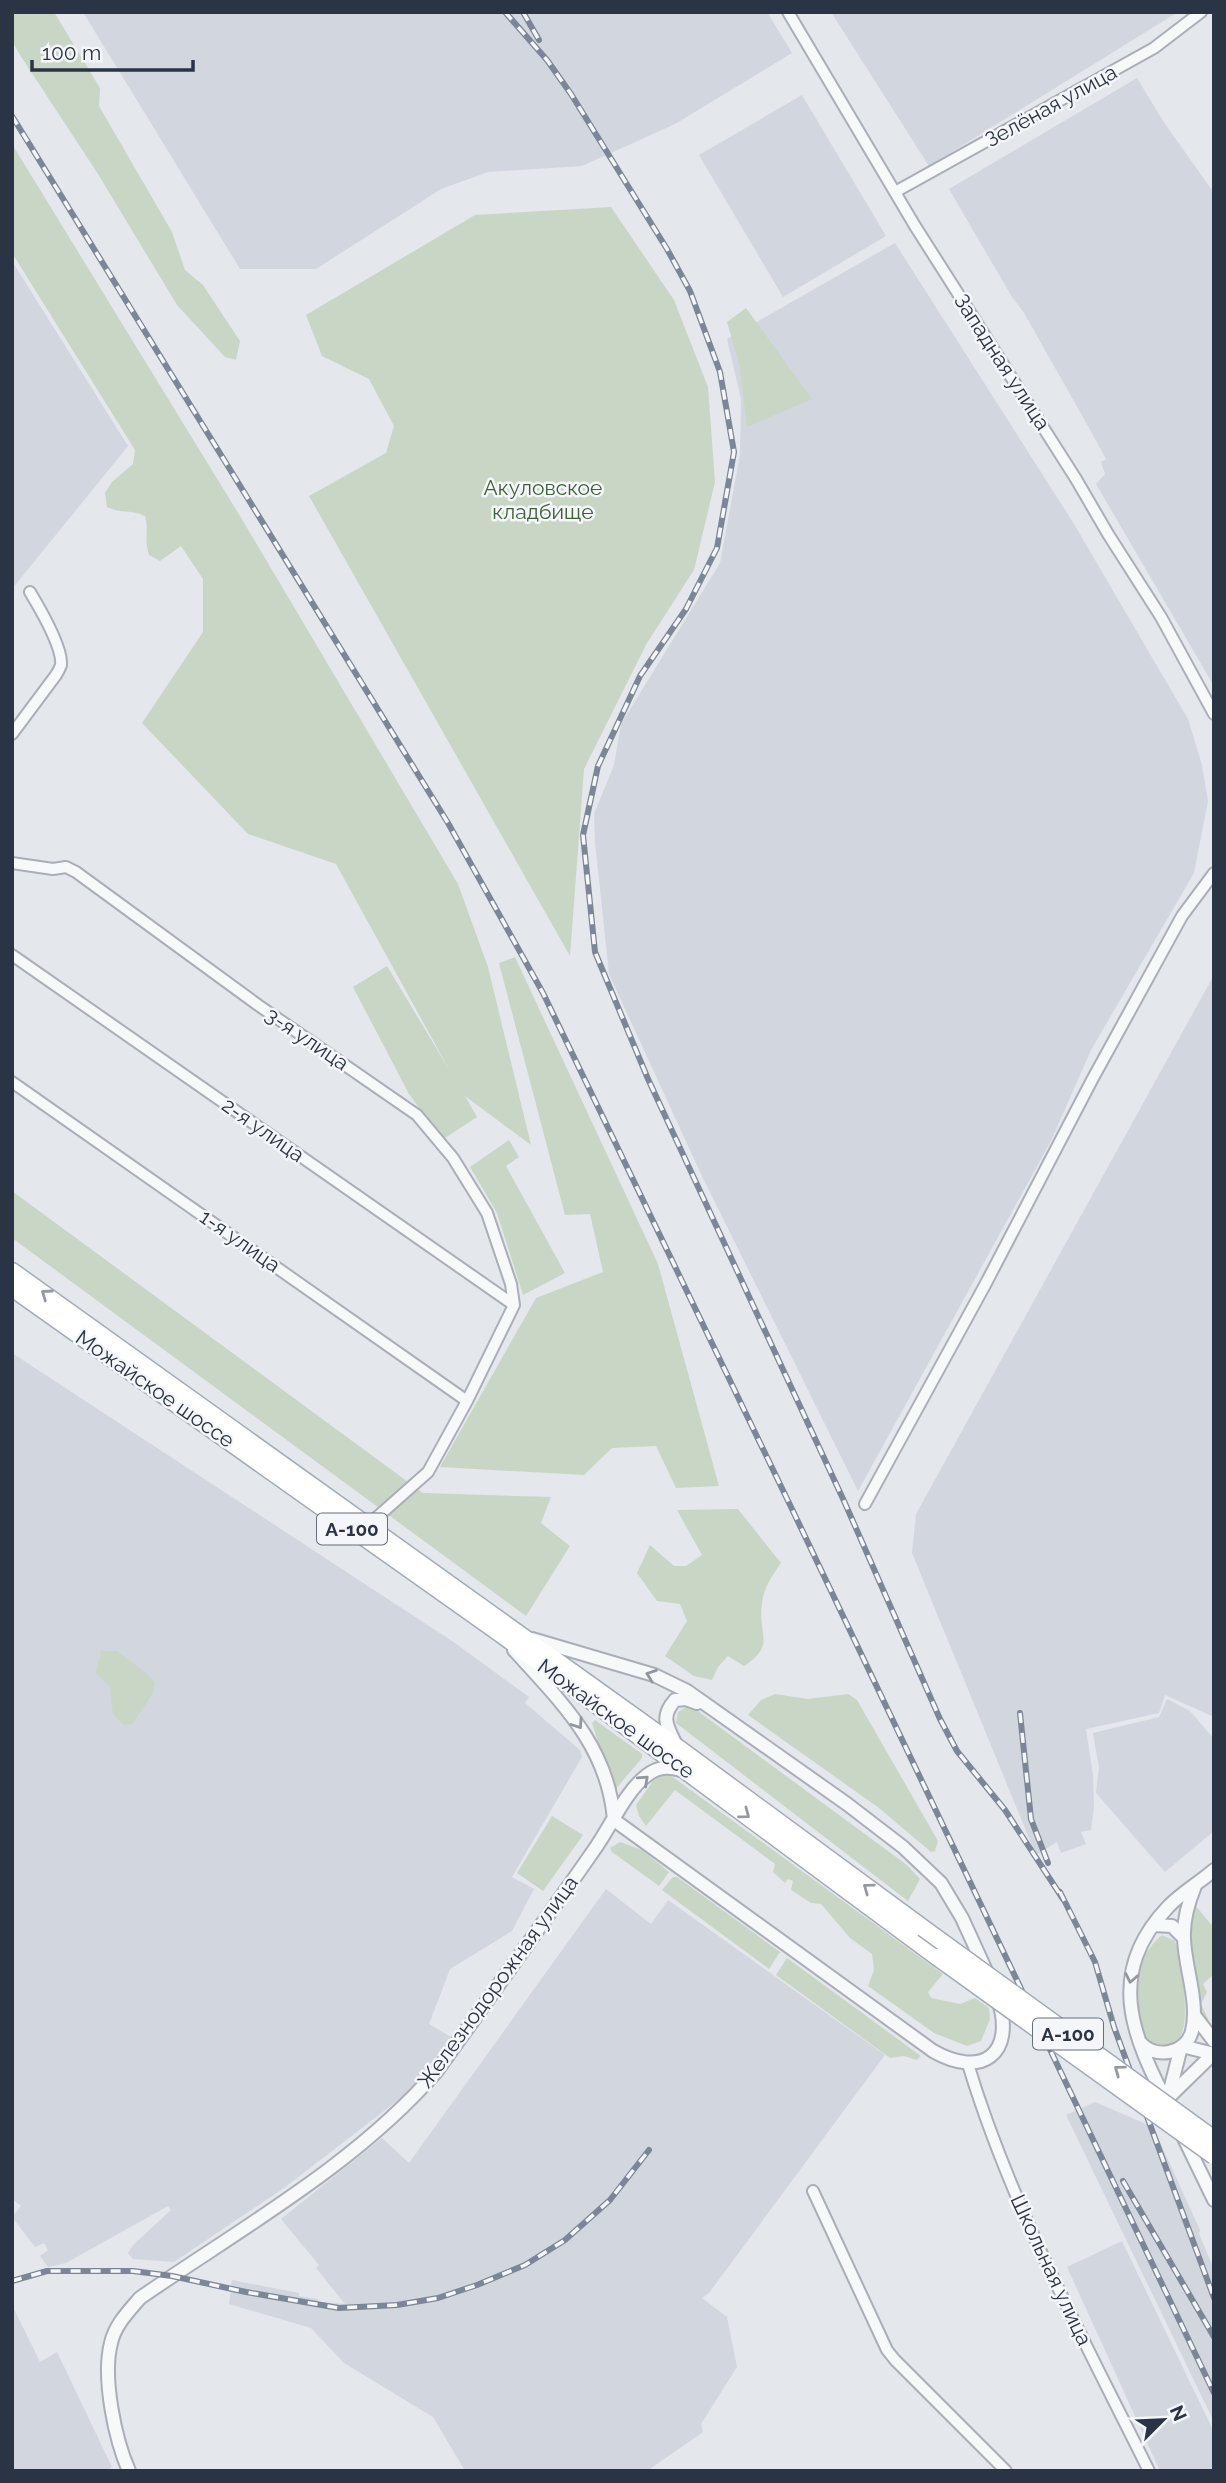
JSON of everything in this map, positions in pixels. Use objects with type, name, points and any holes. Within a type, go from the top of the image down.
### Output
[{"type":"main road","name":"Можайское шоссе","points":[[12,1271],[677,1747],[1214,2139]]},
{"type":"main road","name":"Можайское шоссе","points":[[12,1288],[502,1635],[937,1957],[1214,2156]]},
{"type":"street","name":"Западная улица","points":[[788,12],[895,192],[1161,617],[1214,714]]},
{"type":"street","name":"Зелёная улица","points":[[895,192],[1154,48],[1201,12]]},
{"type":"street","points":[[12,734],[61,665],[58,649],[30,592]]},
{"type":"street","name":"3-я улица","points":[[12,863],[52,869],[66,867],[76,872],[258,1005],[417,1115],[453,1158],[483,1204],[511,1283],[514,1305]]},
{"type":"street","points":[[865,1504],[1182,916],[1214,873]]},
{"type":"street","name":"2-я улица","points":[[12,955],[514,1305]]},
{"type":"street","name":"1-я улица","points":[[12,1082],[467,1401]]},
{"type":"street","points":[[368,1526],[428,1472],[467,1401],[514,1305]]},
{"type":"street","points":[[502,1635],[576,1720],[599,1758],[614,1820],[933,2051],[968,2064],[984,2060],[998,2047],[1004,2026],[1002,2011],[962,1919],[941,1883],[903,1847],[687,1691],[654,1675],[521,1636]]},
{"type":"street","points":[[677,1747],[666,1724],[667,1709],[675,1700],[687,1699],[710,1707]]},
{"type":"street","name":"Железнодорожная улица","points":[[129,2471],[120,2450],[111,2400],[111,2344],[121,2320],[140,2298],[327,2169],[420,2090],[436,2072],[521,1954],[635,1788],[652,1773],[668,1767],[690,1773]]},
{"type":"street","points":[[1214,1870],[1168,1906],[1153,1925],[1139,1949],[1129,1985],[1130,2010],[1145,2061],[1168,2100],[1214,2200]]},
{"type":"street","points":[[1168,2100],[1182,2047],[1190,2036],[1193,2015],[1184,1938],[1187,1909],[1195,1886]]},
{"type":"street","points":[[1153,1925],[1172,1926],[1184,1938]]},
{"type":"street","points":[[1193,2015],[1214,2041]]},
{"type":"street","points":[[1136,2035],[1144,2047],[1156,2053],[1182,2047],[1213,2054]]},
{"type":"street","points":[[1168,2100],[1213,2054]]},
{"type":"street","name":"Школьная улица","points":[[968,2064],[985,2119],[1010,2182],[1056,2284],[1149,2471]]},
{"type":"street","points":[[813,2191],[887,2350],[1006,2471]]},
{"type":"shaded area","points":[[83,12],[767,12],[792,53],[675,124],[582,166],[488,172],[441,189],[316,269],[240,269]]},
{"type":"shaded area","points":[[831,12],[1178,12],[929,166]]},
{"type":"shaded area","points":[[1137,78],[1163,121],[1214,193],[1214,686],[1096,484],[1105,474],[1101,462],[1106,459],[1024,313],[949,189]]},
{"type":"shaded area","points":[[802,95],[886,236],[783,297],[699,155]]},
{"type":"shaded area","points":[[895,243],[1074,524],[1188,719],[1202,765],[1208,801],[1194,873],[1091,1050],[1051,1141],[858,1491],[700,1172],[609,974],[594,814],[614,765],[621,724],[720,563],[740,455],[741,399],[727,339]]},
{"type":"shaded area","points":[[12,261],[128,446],[12,589]]},
{"type":"shaded area","points":[[1214,975],[1214,1717],[1165,1695],[1159,1713],[1086,1729],[1093,1775],[1094,1806],[1091,1830],[1081,1832],[1086,1844],[1061,1853],[1057,1842],[1036,1855],[912,1553],[916,1514]]},
{"type":"shaded area","points":[[12,1353],[455,1643],[529,1697],[525,1703],[580,1750],[582,1757],[512,1877],[534,1889],[512,1931],[450,1969],[429,2024],[451,2037],[410,2091],[284,2188],[174,2262],[133,2259],[128,2253],[133,2245],[171,2210],[168,2206],[66,2263],[48,2267],[40,2256],[48,2250],[44,2243],[35,2247],[12,2217],[21,2206],[12,2199]]},
{"type":"shaded area","points":[[1167,1699],[1190,1711],[1214,1739],[1214,1831],[1165,1872],[1096,1793],[1099,1768],[1093,1733],[1159,1717]]},
{"type":"shaded area","points":[[606,1889],[651,1924],[668,1900],[885,2055],[709,2293],[702,2298],[727,2317],[737,2367],[701,2424],[703,2432],[647,2471],[465,2471],[433,2417],[344,2363],[311,2328],[229,2304],[232,2280],[299,2293],[299,2296],[318,2299],[318,2302],[345,2304],[316,2268],[319,2265],[281,2219],[382,2138],[409,2163]]},
{"type":"shaded area","points":[[1095,2102],[1153,2127],[1200,2230],[1199,2234],[1214,2269],[1214,2422],[1066,2115]]},
{"type":"shaded area","points":[[1122,2241],[1214,2432],[1214,2471],[1160,2471],[1067,2267]]},
{"type":"shaded area","points":[[12,2305],[40,2362],[57,2352],[112,2467],[106,2471],[12,2471]]},
{"type":"green space","points":[[12,12],[54,12],[100,88],[99,106],[172,232],[185,270],[203,285],[240,341],[236,360],[225,357],[177,305],[98,174],[12,41]]},
{"type":"green space","points":[[12,144],[243,521],[458,884],[488,967],[531,1145],[465,1096],[477,1117],[442,1140],[409,1094],[353,987],[387,966],[450,1071],[336,864],[248,834],[142,723],[203,632],[203,579],[181,546],[160,561],[149,555],[145,516],[107,507],[105,493],[112,482],[133,464],[135,450],[12,253]]},
{"type":"green space","name":"Акуловское кладбище","points":[[611,207],[674,300],[708,387],[715,482],[694,570],[647,643],[584,769],[570,956],[309,496],[386,453],[394,426],[369,379],[322,356],[306,315],[475,215]]},
{"type":"green space","points":[[746,308],[812,399],[747,427],[740,367],[727,322]]},
{"type":"green space","points":[[515,957],[658,1264],[719,1486],[676,1488],[656,1446],[612,1448],[584,1475],[440,1467],[536,1298],[603,1272],[590,1214],[565,1215],[499,963]]},
{"type":"green space","points":[[509,1140],[519,1157],[506,1166],[565,1273],[523,1295],[497,1213],[470,1167]]},
{"type":"green space","points":[[12,1191],[423,1493],[551,1497],[541,1523],[570,1546],[526,1616],[12,1238]]},
{"type":"green space","points":[[738,1509],[781,1563],[763,1597],[761,1614],[764,1638],[760,1652],[744,1666],[728,1656],[718,1667],[712,1680],[694,1676],[665,1656],[687,1621],[680,1604],[657,1601],[637,1573],[650,1545],[674,1566],[686,1566],[702,1555],[677,1510]]},
{"type":"green space","points":[[101,1651],[117,1651],[155,1683],[152,1695],[132,1724],[124,1725],[113,1714],[110,1687],[96,1673]]},
{"type":"green space","points":[[775,1694],[808,1699],[848,1694],[857,1700],[938,1841],[935,1851],[931,1852],[879,1808],[748,1715],[761,1700]]},
{"type":"green space","points":[[686,1707],[695,1709],[907,1865],[920,1879],[908,1901],[676,1723],[678,1712]]},
{"type":"green space","points":[[595,1720],[642,1754],[642,1758],[614,1791],[592,1723]]},
{"type":"green space","points":[[662,1775],[670,1775],[943,1974],[928,1992],[931,1998],[960,2004],[975,1998],[989,2008],[990,2019],[981,2041],[967,2046],[934,2033],[868,1986],[874,1970],[872,1954],[850,1938],[821,1904],[811,1903],[791,1890],[793,1881],[788,1879],[785,1883],[773,1872],[775,1864],[675,1790],[646,1826],[636,1805],[653,1781]]},
{"type":"green space","points":[[552,1816],[583,1835],[543,1891],[517,1873]]},
{"type":"green space","points":[[620,1842],[642,1850],[669,1872],[659,1886],[612,1852],[610,1848]]},
{"type":"green space","points":[[673,1877],[677,1877],[780,1952],[769,1969],[662,1890]]},
{"type":"green space","points":[[1195,1905],[1214,1928],[1214,1974],[1203,1984],[1207,1992],[1201,2004],[1214,2032],[1198,2014],[1195,1996],[1190,1922]]},
{"type":"green space","points":[[1162,1935],[1175,1941],[1178,1950],[1185,2016],[1182,2032],[1176,2042],[1164,2046],[1146,2041],[1134,2004],[1140,1966],[1149,1949]]},
{"type":"green space","points":[[787,1958],[921,2056],[917,2060],[904,2056],[890,2058],[776,1975]]},
{"type":"railway","points":[[505,12],[547,60],[571,94],[690,291],[720,372],[734,452],[717,548],[686,609],[640,676],[598,766],[583,835],[595,952],[648,1079],[844,1501],[940,1719],[957,1751],[1005,1810],[1063,1899]]},
{"type":"railway","points":[[523,12],[539,40]]},
{"type":"railway","points":[[12,116],[448,823],[543,993],[1214,2393]]},
{"type":"railway","points":[[1020,1713],[1031,1819],[1048,1863]]},
{"type":"railway","points":[[1060,1892],[1095,1962],[1114,2027],[1214,2298]]},
{"type":"railway","points":[[12,2281],[47,2271],[133,2271],[339,2308],[397,2305],[438,2298],[525,2265],[565,2240],[610,2200],[649,2150]]},
{"type":"railway","points":[[1123,2181],[1214,2337]]}]
